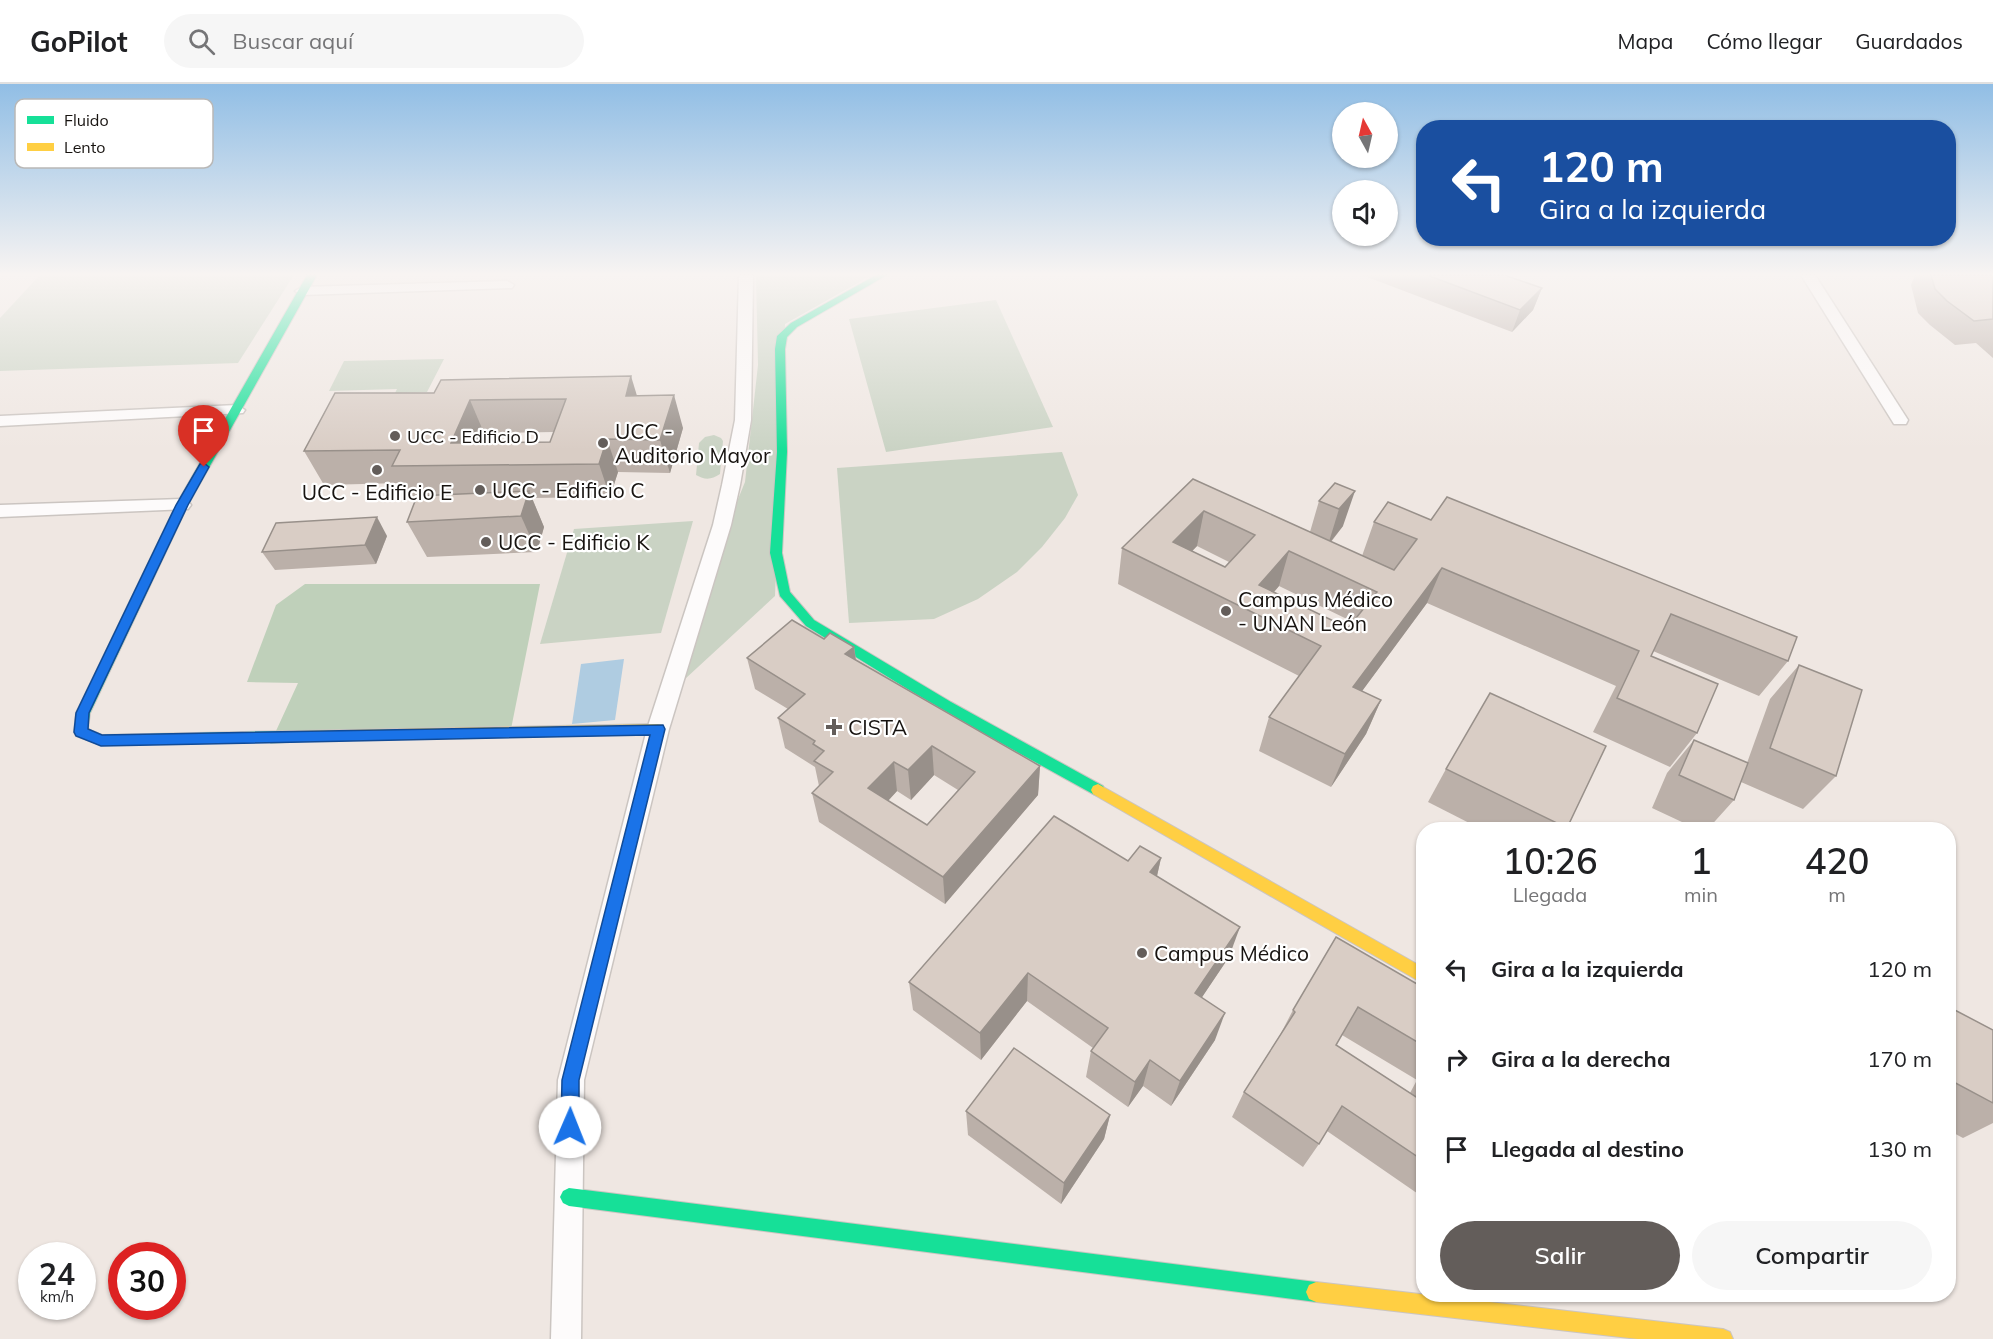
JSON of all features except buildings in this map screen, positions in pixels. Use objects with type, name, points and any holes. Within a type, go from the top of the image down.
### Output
[{"type":"street","points":[[279,334],[182,505],[83,713],[81,732],[101,740],[658,729]]},
{"type":"street","points":[[566,1339],[571,1080],[658,729],[722,525],[743,420],[745,334]]},
{"type":"street","points":[[785,334],[782,336],[780,349],[782,452],[776,553],[784,593],[810,623],[946,706],[1205,850],[1416,972]]},
{"type":"street","points":[[1845,334],[1900,420]]},
{"type":"street","points":[[0,421],[237,410]]},
{"type":"street","points":[[0,511],[182,505]]},
{"type":"street","points":[[568,1197],[1200,1279],[1530,1327],[1723,1339]]},
{"type":"green space","points":[[0,334],[257,334],[238,363],[0,371]]},
{"type":"green space","points":[[757,334],[785,334],[775,596],[685,679],[695,630],[721,541],[745,482],[758,365]]},
{"type":"green space","points":[[853,334],[1011,334],[1053,427],[886,452]]},
{"type":"green space","points":[[444,359],[427,392],[395,393],[397,389],[329,391],[344,361]]},
{"type":"green space","points":[[714,435],[723,441],[720,474],[708,479],[702,478],[696,475],[699,443],[705,437]]},
{"type":"green space","points":[[1062,452],[1078,495],[1065,518],[1042,547],[1017,572],[978,599],[934,619],[849,623],[837,468]]},
{"type":"green space","points":[[693,521],[661,633],[540,644],[574,529]]},
{"type":"green space","points":[[305,584],[540,584],[511,729],[270,744],[298,683],[247,682],[276,605]]},
{"type":"water","points":[[624,659],[615,720],[572,724],[581,664]]},
{"type":"traffic: fast","points":[[279,334],[182,505],[83,713],[81,732],[101,740],[295,736]]},
{"type":"traffic: fast","points":[[785,334],[782,336],[780,349],[782,452],[776,553],[784,593],[810,623],[946,706],[1098,790]]},
{"type":"traffic: fast","points":[[569,1197],[1316,1292]]},
{"type":"traffic: slow","points":[[295,736],[658,729]]},
{"type":"traffic: slow","points":[[1098,790],[1416,972]]},
{"type":"traffic: slow","points":[[1316,1292],[1723,1339]]},
{"type":"place","name":"UCC - Edificio D","points":[[395,436]]},
{"type":"place","name":"UCC - Auditorio Mayor","points":[[603,443]]},
{"type":"place","name":"UCC - Edificio E","points":[[377,470]]},
{"type":"place","name":"UCC - Edificio C","points":[[480,490]]},
{"type":"place","name":"UCC - Edificio K","points":[[486,542]]},
{"type":"place","name":"Campus Médico - UNAN León","points":[[1226,611]]},
{"type":"place","name":"CISTA","points":[[834,727]]},
{"type":"place","name":"Campus Médico","points":[[1142,953]]},
{"type":"route","points":[[204,467],[182,505],[83,713],[81,732],[101,740],[658,729],[571,1080],[570,1127]]}]
